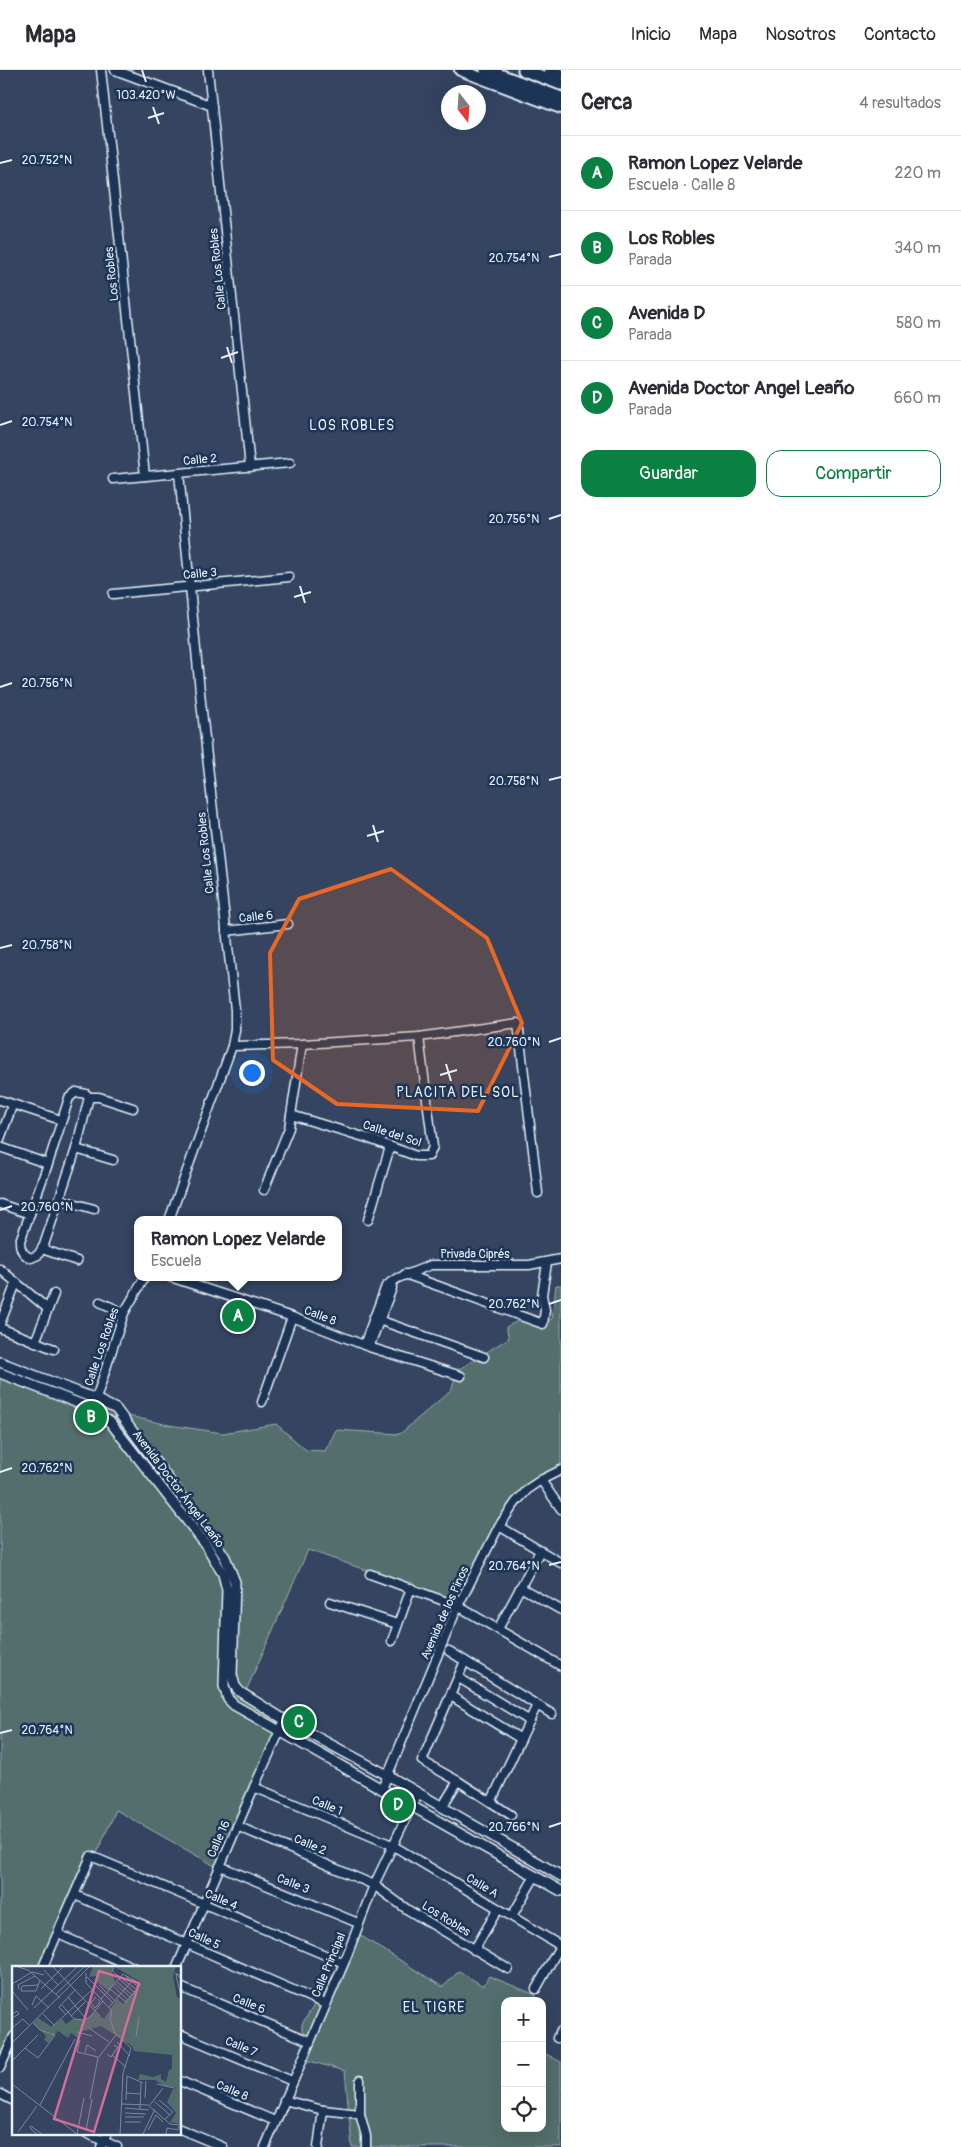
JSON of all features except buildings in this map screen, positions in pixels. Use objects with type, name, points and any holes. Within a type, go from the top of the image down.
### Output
[{"type":"main road","points":[[460,70],[561,108]]},
{"type":"main road","points":[[486,70],[561,98]]},
{"type":"main road","points":[[524,70],[561,84]]},
{"type":"main road","points":[[550,70],[561,74]]},
{"type":"street","name":"Los Robles","points":[[101,70],[145,476]]},
{"type":"street","points":[[115,70],[212,106]]},
{"type":"street","name":"Calle Los Robles","points":[[208,70],[250,467]]},
{"type":"street","name":"Calle 2","points":[[113,479],[290,463]]},
{"type":"street","name":"Calle Los Robles","points":[[170,1216],[232,1046],[235,1030],[235,1010],[178,473]]},
{"type":"street","name":"Calle 3","points":[[113,594],[289,577]]},
{"type":"street","name":"Calle 6","points":[[226,931],[288,924]]},
{"type":"street","points":[[232,1046],[419,1037],[518,1023],[538,1193]]},
{"type":"street","name":"Calle del Sol","points":[[290,1116],[367,1138],[416,1156],[429,1156],[433,1147],[419,1037]]},
{"type":"street","points":[[264,1190],[289,1128],[302,1044]]},
{"type":"street","points":[[89,1097],[76,1149],[42,1249],[38,1255],[31,1258],[25,1256],[20,1248],[20,1241],[48,1164],[69,1098],[76,1092],[133,1108]]},
{"type":"street","points":[[0,1100],[12,1106],[61,1120]]},
{"type":"street","points":[[0,1139],[12,1106]]},
{"type":"street","points":[[0,1147],[48,1164]]},
{"type":"street","points":[[368,1220],[390,1147]]},
{"type":"street","points":[[76,1149],[113,1160]]},
{"type":"street","points":[[59,1199],[94,1209]]},
{"type":"street","points":[[0,1204],[30,1214]]},
{"type":"street","points":[[42,1249],[77,1261]]},
{"type":"street","name":"Privada Ciprés","points":[[366,1346],[386,1286],[405,1274],[431,1265],[484,1266],[547,1263],[561,1259]]},
{"type":"street","points":[[405,1274],[543,1324],[545,1310],[542,1295],[547,1263]]},
{"type":"street","points":[[0,1269],[48,1309]]},
{"type":"street","name":"Calle Los Robles","points":[[96,1399],[124,1313],[143,1281]]},
{"type":"street","name":"Calle 8","points":[[182,1281],[292,1317],[366,1346],[461,1376]]},
{"type":"street","points":[[0,1324],[16,1283]]},
{"type":"street","points":[[35,1342],[54,1294]]},
{"type":"street","points":[[100,1302],[124,1313]]},
{"type":"street","points":[[262,1402],[292,1317]]},
{"type":"street","points":[[376,1319],[484,1357]]},
{"type":"street","points":[[0,1328],[54,1349]]},
{"type":"street","name":"Avenida Doctor Ángel Leaño","points":[[0,1362],[96,1399],[119,1412],[225,1557],[233,1574],[236,1591],[233,1682],[240,1692],[285,1720],[389,1776],[561,1876]]},
{"type":"street","name":"Avenida Doctor Ángel Leaño","points":[[0,1372],[83,1405],[110,1422],[206,1545],[223,1574],[227,1590],[224,1678],[225,1692],[234,1705],[561,1891]]},
{"type":"street","name":"Avenida de los Pinos","points":[[382,1789],[458,1606],[499,1526],[516,1502],[540,1480],[561,1470]]},
{"type":"street","points":[[540,1480],[561,1509]]},
{"type":"street","points":[[499,1526],[561,1563]]},
{"type":"street","points":[[498,1629],[540,1551]]},
{"type":"street","points":[[370,1574],[458,1606],[561,1666]]},
{"type":"street","points":[[520,1587],[561,1610]]},
{"type":"street","points":[[392,1641],[411,1588]]},
{"type":"street","points":[[330,1602],[397,1624]]},
{"type":"street","points":[[449,1651],[552,1714]]},
{"type":"street","points":[[465,1661],[422,1761],[458,1781],[511,1815]]},
{"type":"street","points":[[459,1678],[530,1721]]},
{"type":"street","points":[[451,1696],[521,1739]]},
{"type":"street","points":[[248,1713],[255,1712],[257,1708],[254,1701]]},
{"type":"street","points":[[492,1802],[537,1705]]},
{"type":"street","name":"Calle 16","points":[[177,1966],[254,1787],[285,1720]]},
{"type":"street","points":[[442,1807],[458,1781]]},
{"type":"street","name":"Calle 1","points":[[254,1787],[392,1845]]},
{"type":"street","name":"Calle Principal","points":[[265,2147],[344,1963],[374,1885],[418,1793]]},
{"type":"street","name":"Calle 2","points":[[237,1826],[374,1885]]},
{"type":"street","name":"Calle A","points":[[392,1845],[561,1946]]},
{"type":"street","name":"Calle 4","points":[[74,1895],[91,1856],[203,1905],[344,1963]]},
{"type":"street","name":"Calle 3","points":[[220,1866],[358,1924]]},
{"type":"street","points":[[512,1916],[534,1876]]},
{"type":"street","name":"Los Robles","points":[[374,1885],[408,1910],[508,1969]]},
{"type":"street","points":[[44,1966],[74,1895]]},
{"type":"street","name":"Calle 5","points":[[74,1895],[325,2004]]},
{"type":"street","points":[[474,1950],[498,1909]]},
{"type":"street","points":[[58,1934],[131,1966]]},
{"type":"street","points":[[536,1989],[561,1946]]},
{"type":"street","name":"Calle 6","points":[[181,1987],[309,2041]]},
{"type":"street","name":"Calle 7","points":[[181,2034],[292,2081]]},
{"type":"street","points":[[0,2068],[10,2056]]},
{"type":"street","points":[[360,2080],[360,2114],[366,2136],[366,2147]]},
{"type":"street","name":"Calle 8","points":[[181,2081],[275,2121]]},
{"type":"street","points":[[0,2094],[12,2099]]},
{"type":"street","points":[[284,2100],[323,2110],[360,2114]]},
{"type":"street","points":[[318,2147],[323,2110]]},
{"type":"street","points":[[181,2129],[223,2147]]},
{"type":"street","points":[[89,2134],[117,2147]]},
{"type":"highlighted area","points":[[391,869],[487,938],[522,1023],[478,1111],[337,1104],[273,1060],[270,953],[299,899]]},
{"type":"green space","points":[[556,1285],[561,1285],[561,1470],[541,1480],[499,1526],[458,1606],[406,1584],[308,1550],[246,1691],[286,1719],[215,1866],[116,1810],[47,1966],[12,1966],[12,2046],[0,2072],[0,1376],[88,1407],[169,1425],[223,1433],[276,1424],[306,1450],[325,1451],[336,1430],[400,1434],[451,1390],[458,1370],[509,1338],[506,1327],[520,1320],[540,1325],[552,1319]]},
{"type":"green space","points":[[353,1931],[443,1987],[459,1971],[483,1986],[489,1976],[536,1995],[535,1997],[501,1997],[501,2132],[546,2132],[546,2054],[561,2062],[561,2147],[352,2147],[345,2071],[302,2059],[302,2024],[341,1963]]},
{"type":"place","name":"Ramon Lopez Velarde","points":[[238,1316]]},
{"type":"place","name":"Los Robles","points":[[91,1417]]},
{"type":"place","name":"Avenida D","points":[[299,1722]]},
{"type":"place","name":"Avenida Doctor Angel Leaño","points":[[398,1805]]},
{"type":"district","name":"LOS ROBLES","points":[[352,425]]},
{"type":"district","name":"PLACITA DEL SOL","points":[[458,1092]]},
{"type":"district","name":"EL TIGRE","points":[[434,2007]]}]
